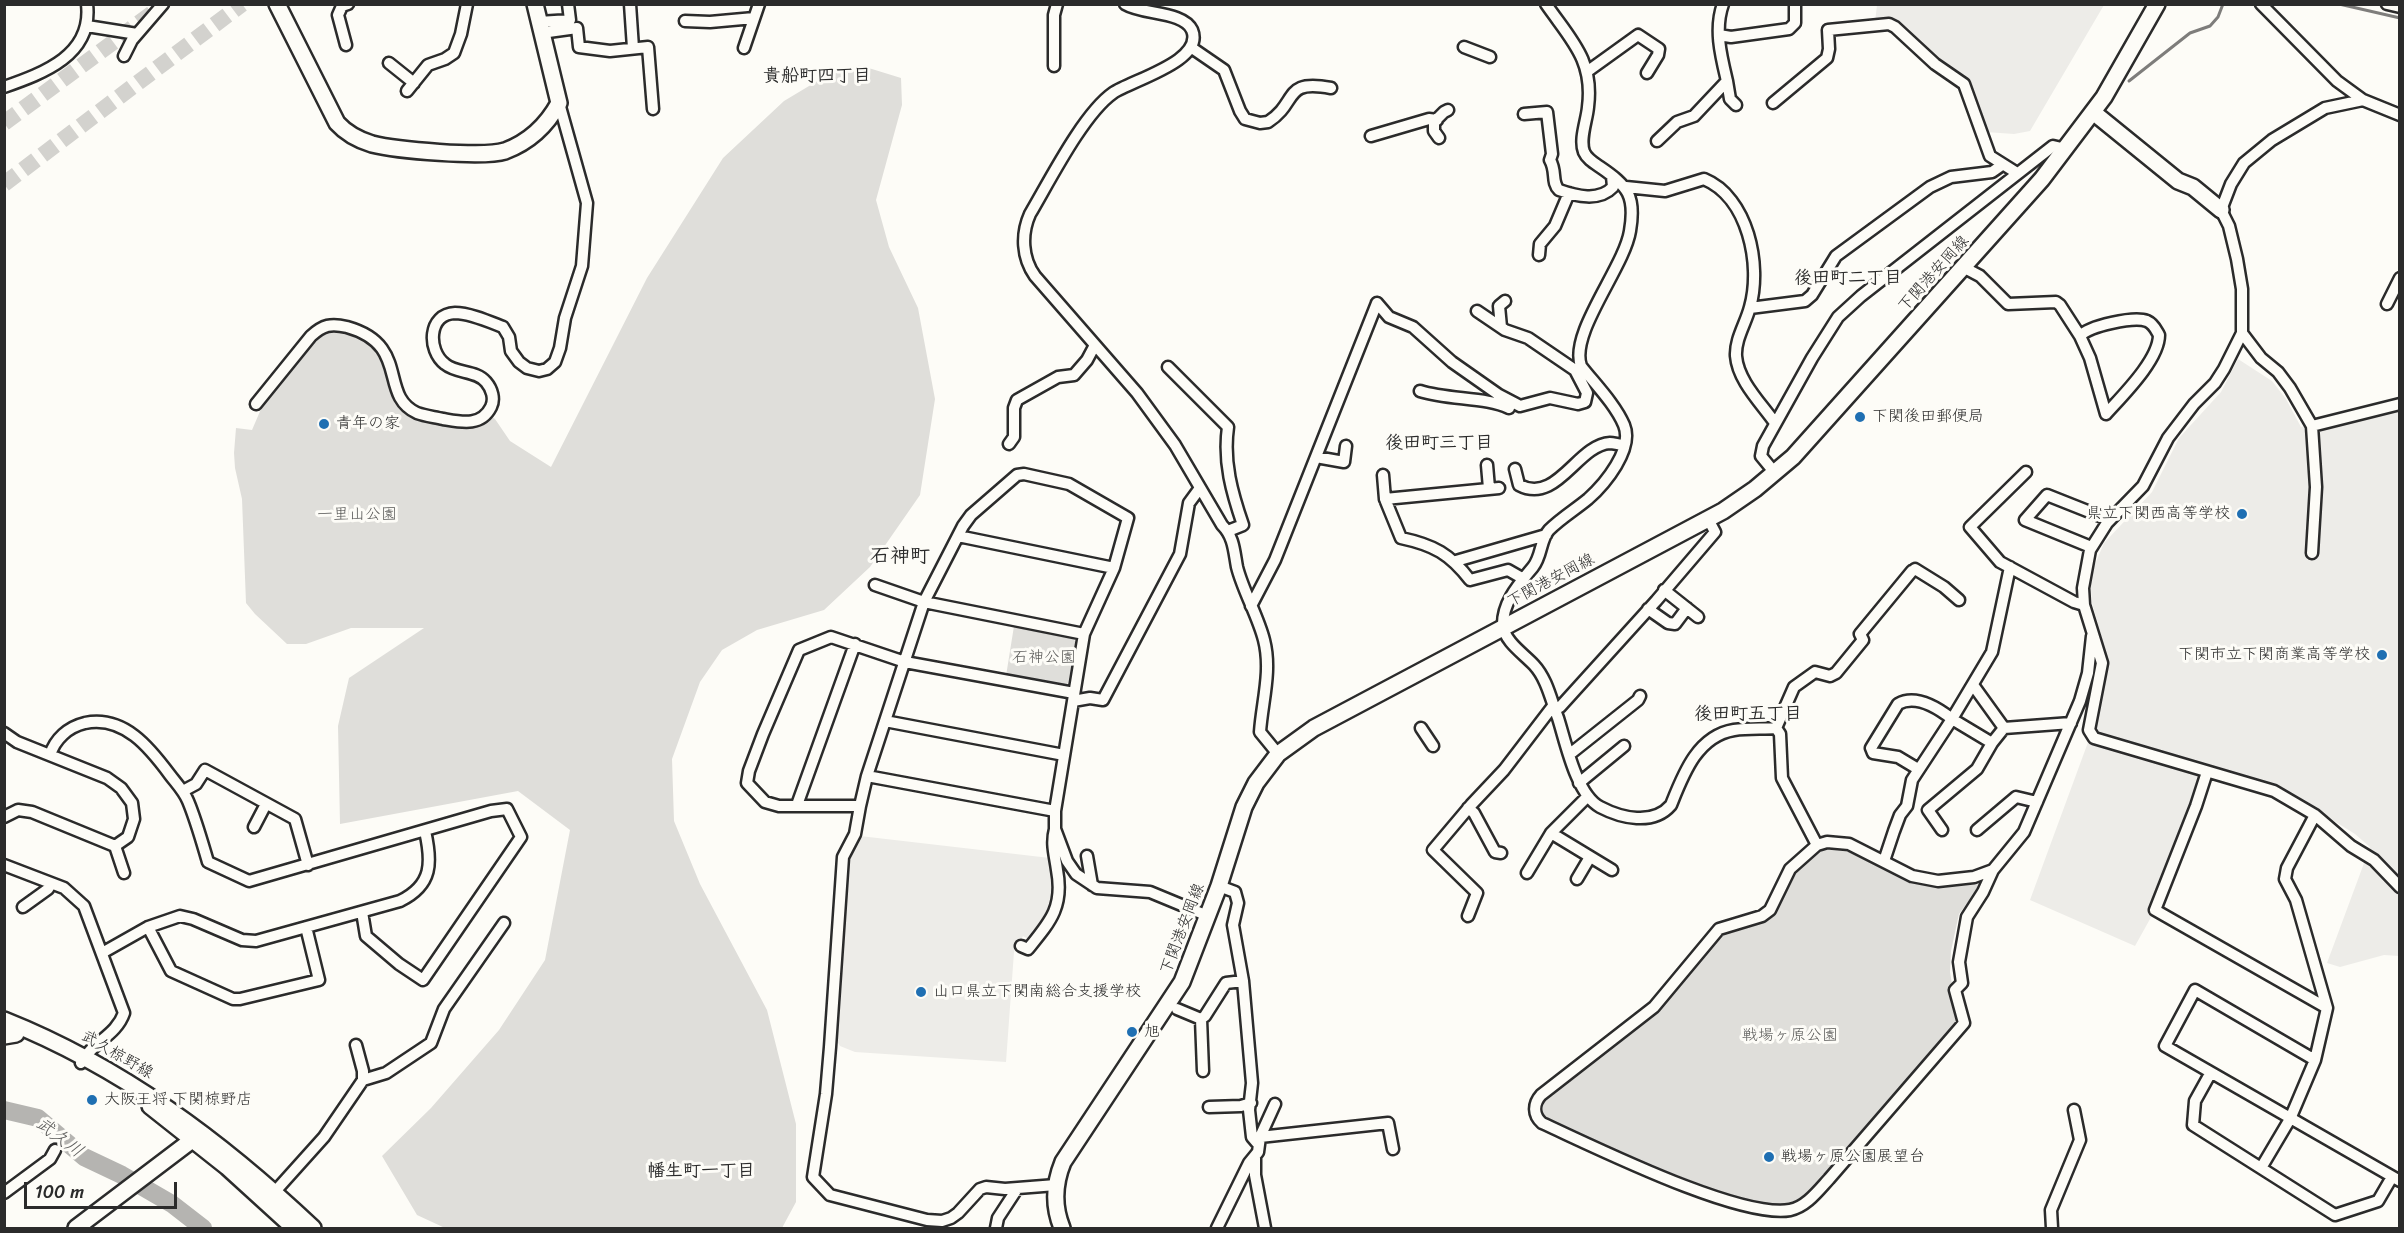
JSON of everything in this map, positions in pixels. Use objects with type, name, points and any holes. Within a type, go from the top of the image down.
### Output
[{"type":"main road","points":[[277,4],[337,123],[351,134],[373,144],[465,154],[497,153],[528,139],[543,128],[559,103],[535,4]]},
{"type":"main road","name":"下関港安岡線","points":[[1062,1228],[1055,1204],[1056,1185],[1063,1162],[1182,982],[1219,886],[1250,795],[1278,754],[1314,728],[1708,519],[1739,501],[1775,473],[1827,421],[2042,179],[2093,112],[2157,4]]},
{"type":"main road","points":[[2093,112],[2178,181],[2193,187],[2221,210]]},
{"type":"main road","name":"武久椋野線","points":[[4,1020],[52,1040],[171,1109],[197,1136],[271,1197],[313,1228]]},
{"type":"main road","name":"武久椋野線","points":[[8,1033],[82,1059]]},
{"type":"main road","points":[[76,1228],[197,1136]]},
{"type":"main road","name":"武久椋野線","points":[[271,1197],[294,1228]]},
{"type":"street","points":[[4,87],[46,70],[79,44],[87,26],[87,4]]},
{"type":"street","points":[[124,56],[136,34],[163,4]]},
{"type":"street","points":[[346,45],[338,15],[342,6],[348,4]]},
{"type":"street","points":[[389,63],[410,87],[428,64],[445,59],[454,53],[461,34],[467,4]]},
{"type":"street","points":[[540,28],[570,20],[568,4]]},
{"type":"street","points":[[630,4],[633,48]]},
{"type":"street","points":[[744,48],[759,4]]},
{"type":"street","points":[[1054,66],[1053,15],[1057,4]]},
{"type":"street","points":[[1125,4],[1148,13],[1172,16],[1185,23],[1194,37],[1192,48],[1178,61],[1113,93],[1099,106],[1077,135],[1027,221],[1024,243],[1029,268],[1137,393],[1175,445],[1222,525],[1228,531],[1251,606],[1260,626],[1267,655],[1266,691],[1260,732],[1278,754]]},
{"type":"street","points":[[1420,391],[1447,398],[1499,403],[1513,410],[1550,398],[1578,404],[1585,402],[1587,393],[1578,368],[1580,349],[1584,333],[1628,243],[1632,219],[1630,194],[1626,187],[1590,161],[1584,152],[1583,140],[1589,94],[1588,71],[1583,58],[1546,4]]},
{"type":"street","points":[[1723,4],[1719,16],[1719,35],[1730,99],[1736,105]]},
{"type":"street","points":[[1719,35],[1731,37],[1789,29],[1795,23],[1795,4]]},
{"type":"street","points":[[2261,4],[2337,81],[2363,100],[2400,116]]},
{"type":"street","points":[[2387,4],[2400,8]]},
{"type":"street","points":[[685,21],[754,18]]},
{"type":"street","points":[[1773,103],[1827,58],[1828,30],[1888,24],[1895,27],[1935,63],[1964,84],[1987,150],[1993,160],[2017,173]]},
{"type":"street","points":[[87,26],[136,34]]},
{"type":"street","points":[[540,28],[577,28],[579,47],[610,51],[648,47],[652,109]]},
{"type":"street","points":[[1588,71],[1638,36],[1659,49],[1647,73]]},
{"type":"street","points":[[1464,47],[1490,57]]},
{"type":"street","points":[[1192,48],[1224,70],[1240,111],[1247,120],[1268,122],[1293,94],[1306,85],[1331,88]]},
{"type":"street","points":[[1657,141],[1677,122],[1694,116],[1727,81]]},
{"type":"street","points":[[2363,100],[2325,108],[2272,140],[2244,163],[2231,184],[2221,210],[2229,226],[2242,289],[2242,333],[2215,383],[2194,404],[2168,438],[2143,486],[2110,520],[2091,547],[2084,577],[2084,605],[2102,663],[2089,730],[2094,738],[2274,791],[2315,815],[2351,846],[2374,860],[2400,887]]},
{"type":"street","points":[[256,405],[311,336],[322,326],[334,323],[370,336],[379,343],[390,363],[402,403],[421,415],[455,421],[467,423],[478,420],[488,414],[493,403],[487,382],[478,376],[445,364],[436,354],[432,341],[433,329],[445,316],[457,313],[503,327],[509,337],[511,351],[526,368],[547,369],[555,362],[565,318],[582,266],[587,203],[559,103]]},
{"type":"street","points":[[1439,138],[1434,126],[1443,112],[1448,110]]},
{"type":"street","points":[[1524,114],[1547,112],[1552,154],[1550,160],[1555,168],[1556,187],[1584,198],[1610,190],[1613,187],[1612,176]]},
{"type":"street","points":[[1371,136],[1429,118],[1437,120]]},
{"type":"street","points":[[1775,473],[1760,452],[1812,358],[1838,317],[1861,296],[2053,146],[2066,149]]},
{"type":"street","points":[[1750,308],[1804,301],[1812,295],[1836,256],[1930,187],[1951,177],[1992,172],[2002,165]]},
{"type":"street","points":[[1626,187],[1665,191],[1704,180],[1722,189],[1738,209],[1754,262],[1755,277],[1750,308],[1738,342],[1737,360],[1746,383],[1775,423]]},
{"type":"street","points":[[1539,255],[1540,244],[1555,226],[1569,194]]},
{"type":"street","points":[[1963,267],[1980,276],[2008,304],[2056,302],[2080,336],[2090,358],[2106,414],[2141,373],[2153,355],[2159,335],[2151,323],[2140,319],[2089,328],[2080,336]]},
{"type":"street","points":[[2387,304],[2400,278]]},
{"type":"street","points":[[1501,327],[1499,306],[1505,301]]},
{"type":"street","points":[[1251,606],[1275,560],[1377,303],[1389,317],[1413,327],[1452,362],[1498,395],[1520,406]]},
{"type":"street","points":[[1456,561],[1546,535],[1596,492],[1618,463],[1626,434],[1623,422],[1578,368],[1476,311]]},
{"type":"street","points":[[2242,333],[2261,358],[2278,372],[2312,426],[2316,487],[2312,553]]},
{"type":"street","points":[[1009,444],[1014,437],[1014,408],[1017,400],[1058,377],[1074,375],[1087,360],[1095,345]]},
{"type":"street","points":[[1168,367],[1228,427],[1226,444],[1228,472],[1243,525],[1228,531]]},
{"type":"street","points":[[2312,426],[2400,404]]},
{"type":"street","points":[[1515,469],[1519,485],[1526,488],[1539,487],[1548,485],[1562,476],[1601,445],[1610,443],[1624,446]]},
{"type":"street","points":[[1316,457],[1344,462],[1346,446]]},
{"type":"street","points":[[1385,499],[1494,488],[1487,465]]},
{"type":"street","points":[[2026,472],[1970,527],[2000,562],[2074,602],[2084,605]]},
{"type":"street","points":[[1056,1185],[1025,1186],[1017,1189],[986,1187],[980,1189],[958,1213],[942,1221],[927,1220],[830,1195],[813,1177],[826,1095],[843,857],[855,834],[867,776],[924,602],[971,515],[1017,475],[1058,480],[1078,488],[1128,518],[1114,568],[1084,634],[1073,697],[1055,811],[1056,829],[1071,868],[1097,888],[1150,892],[1208,916]]},
{"type":"street","points":[[1383,475],[1385,499],[1401,538],[1443,551],[1456,561],[1470,580],[1508,570],[1522,578]]},
{"type":"street","points":[[860,806],[779,806],[765,801],[747,783],[749,771],[799,650],[831,637],[905,662],[1073,697],[1103,700],[1180,554],[1189,504],[1200,488]]},
{"type":"street","points":[[2091,547],[2025,520],[2048,495],[2110,520]]},
{"type":"street","points":[[1554,707],[1560,707],[1584,681],[1715,531],[1708,519]]},
{"type":"street","points":[[1546,535],[1540,559],[1522,578],[1508,604],[1503,626],[1509,639],[1537,669],[1544,681],[1579,783],[1587,797],[1600,807],[1622,815],[1635,818],[1654,817],[1666,811],[1671,805],[1692,759],[1717,736],[1735,730],[1776,728]]},
{"type":"street","points":[[958,536],[1114,568]]},
{"type":"street","points":[[1884,861],[1897,823],[1907,806],[1912,780],[1992,652],[2010,567]]},
{"type":"street","points":[[1776,728],[1794,687],[1815,672],[1830,676],[1836,673],[1863,640],[1860,634],[1914,570],[1944,587],[1959,600]]},
{"type":"street","points":[[874,585],[924,602],[1084,634]]},
{"type":"street","points":[[1664,590],[1698,617]]},
{"type":"street","points":[[1648,609],[1668,623],[1675,624],[1687,608]]},
{"type":"street","points":[[1993,870],[1974,877],[1938,881],[1912,876],[1850,844],[1827,842],[1817,845],[1790,869],[1770,910],[1762,915],[1719,929],[1654,1006],[1541,1095],[1535,1103],[1534,1110],[1539,1121],[1673,1180],[1737,1203],[1770,1211],[1799,1207],[1829,1179],[1964,1023],[1955,990],[1962,982],[1959,962],[1962,932],[1967,917],[1983,892],[1993,870],[2019,840],[2037,802],[2084,688],[2092,636]]},
{"type":"street","points":[[797,805],[855,644]]},
{"type":"street","points":[[1973,685],[2004,728]]},
{"type":"street","points":[[1570,754],[1638,700],[1640,696]]},
{"type":"street","points":[[1918,769],[1898,757],[1873,753],[1871,748],[1898,704],[1905,700],[1929,704],[1992,743]]},
{"type":"street","points":[[1468,916],[1477,894],[1433,850],[1504,770],[1554,707]]},
{"type":"street","points":[[885,721],[1064,755]]},
{"type":"street","points":[[50,755],[59,737],[79,725],[94,722],[113,725],[130,732],[156,755],[183,791],[208,862],[249,881],[491,811],[507,809],[521,837],[423,980],[399,964],[366,936],[362,912]]},
{"type":"street","points":[[1942,830],[1928,810],[1977,769],[2004,728],[2071,723]]},
{"type":"street","points":[[1421,728],[1433,746]]},
{"type":"street","points":[[1776,728],[1780,734],[1782,778],[1817,845]]},
{"type":"street","points":[[4,733],[16,742],[115,782],[127,795],[134,811],[133,826],[128,837],[115,846]]},
{"type":"street","points":[[1579,783],[1624,746]]},
{"type":"street","points":[[183,791],[196,784],[205,770],[296,819],[308,865]]},
{"type":"street","points":[[2206,772],[2196,806],[2155,910],[2327,1008]]},
{"type":"street","points":[[867,776],[1055,811]]},
{"type":"street","points":[[1527,873],[1551,833],[1587,797]]},
{"type":"street","points":[[1977,830],[2016,797],[2037,802]]},
{"type":"street","points":[[254,826],[266,804]]},
{"type":"street","points":[[1468,808],[1474,813],[1495,852],[1501,853]]},
{"type":"street","points":[[4,817],[18,810],[32,812],[115,846],[124,873]]},
{"type":"street","points":[[2261,1168],[2290,1119],[2315,1060],[2327,1008],[2296,900],[2286,879],[2287,868],[2315,815]]},
{"type":"street","points":[[1021,946],[1028,949],[1053,916],[1058,904],[1059,878],[1052,842],[1056,829]]},
{"type":"street","points":[[102,953],[148,927],[180,916],[234,938],[248,941],[266,939],[400,901],[414,893],[423,882],[430,859],[425,831]]},
{"type":"street","points":[[1551,833],[1612,870]]},
{"type":"street","points":[[1086,856],[1092,885]]},
{"type":"street","points":[[1577,879],[1590,857]]},
{"type":"street","points":[[4,865],[64,888],[84,906],[124,1013],[116,1030],[89,1049],[82,1059]]},
{"type":"street","points":[[23,907],[48,889],[51,884]]},
{"type":"street","points":[[1219,886],[1235,892],[1238,897],[1233,925],[1243,981],[1252,1083],[1249,1110],[1252,1137],[1259,1140],[1388,1123],[1393,1149]]},
{"type":"street","points":[[363,1080],[386,1072],[431,1043],[444,1010],[504,923]]},
{"type":"street","points":[[148,927],[171,971],[233,999],[240,999],[319,980],[306,927]]},
{"type":"street","points":[[1201,1019],[1226,983],[1243,981]]},
{"type":"street","points":[[2210,1074],[2195,1101],[2193,1125],[2335,1215],[2378,1201],[2396,1179],[2210,1074],[2165,1046],[2195,990],[2315,1060]]},
{"type":"street","points":[[1177,1009],[1201,1019]]},
{"type":"street","points":[[1201,1019],[1203,1071]]},
{"type":"street","points":[[271,1197],[324,1137],[363,1080],[356,1045]]},
{"type":"street","points":[[1209,1107],[1241,1106],[1251,1103]]},
{"type":"street","points":[[1265,1228],[1257,1185],[1255,1157],[1259,1140],[1275,1104]]},
{"type":"street","points":[[2052,1228],[2051,1210],[2080,1140],[2074,1110]]},
{"type":"street","points":[[4,1193],[50,1159],[55,1150]]},
{"type":"street","points":[[1217,1228],[1249,1163],[1255,1157]]},
{"type":"street","points":[[996,1228],[998,1218],[1017,1189]]},
{"type":"shaded area","points":[[1877,5],[2104,5],[2030,131],[2014,134],[1986,132],[1966,83],[1917,45],[1875,22]]},
{"type":"shaded area","points":[[2238,359],[2272,381],[2286,399],[2301,427],[2399,404],[2399,956],[2384,955],[2340,967],[2327,963],[2370,847],[2355,834],[2318,811],[2202,765],[2155,910],[2135,946],[2030,900],[2094,726],[2108,660],[2092,603],[2090,576],[2104,543],[2152,492],[2179,438],[2221,392]]},
{"type":"shaded area","points":[[860,836],[1050,858],[1055,903],[1035,935],[1028,939],[1023,936],[1014,952],[1006,1062],[855,1052],[840,1046],[837,1041],[842,980],[839,979],[848,859]]},
{"type":"green space","name":"一里山公園","points":[[859,65],[901,78],[902,105],[876,200],[889,247],[918,308],[935,399],[920,495],[870,567],[824,610],[757,630],[722,650],[700,682],[672,759],[674,821],[700,884],[767,1010],[796,1124],[796,1202],[782,1228],[445,1228],[417,1215],[382,1156],[431,1108],[499,1030],[545,960],[570,830],[518,791],[340,824],[338,726],[349,678],[424,628],[351,628],[306,644],[287,644],[255,614],[246,603],[242,499],[234,453],[236,428],[252,430],[264,402],[316,338],[326,331],[336,330],[363,339],[374,349],[381,360],[393,397],[400,408],[413,417],[474,428],[483,425],[492,417],[510,441],[551,467],[647,278],[723,158],[784,101],[824,77]]},
{"type":"green space","name":"石神公園","points":[[1014,626],[1073,638],[1076,643],[1068,683],[1064,687],[1006,676]]},
{"type":"green space","name":"戦場ヶ原公園","points":[[1834,847],[1846,849],[1923,885],[1938,888],[1978,883],[1977,890],[1959,914],[1951,951],[1950,972],[1956,1021],[1878,1116],[1808,1194],[1788,1204],[1774,1206],[1733,1197],[1545,1121],[1540,1110],[1543,1098],[1666,1002],[1718,935],[1773,913],[1789,879],[1799,867],[1826,849]]},
{"type":"waterway","points":[[2129,81],[2190,33],[2210,26],[2218,17],[2223,4]]},
{"type":"waterway","points":[[2339,4],[2400,18]]},
{"type":"waterway","name":"武久川","points":[[4,1110],[38,1118],[84,1157],[122,1175],[172,1204],[203,1228]]},
{"type":"tunnel","points":[[4,184],[242,4]]},
{"type":"tunnel","points":[[4,123],[158,9]]},
{"type":"place","name":"下関後田郵便局","points":[[1860,417]]},
{"type":"place","name":"青年の家","points":[[324,424]]},
{"type":"place","name":"県立下関西高等学校","points":[[2242,514]]},
{"type":"place","name":"下関市立下関商業高等学校","points":[[2382,655]]},
{"type":"place","name":"山口県立下関南総合支援学校","points":[[921,992]]},
{"type":"place","name":"旭","points":[[1132,1032]]},
{"type":"place","name":"大阪王将 下関椋野店","points":[[92,1100]]},
{"type":"place","name":"戦場ヶ原公園展望台","points":[[1769,1157]]},
{"type":"district","name":"貴船町四丁目","points":[[817,76]]},
{"type":"district","name":"後田町二丁目","points":[[1848,278]]},
{"type":"district","name":"後田町三丁目","points":[[1439,443]]},
{"type":"district","name":"石神町","points":[[900,557]]},
{"type":"district","name":"後田町五丁目","points":[[1748,714]]},
{"type":"district","name":"幡生町一丁目","points":[[701,1171]]}]
